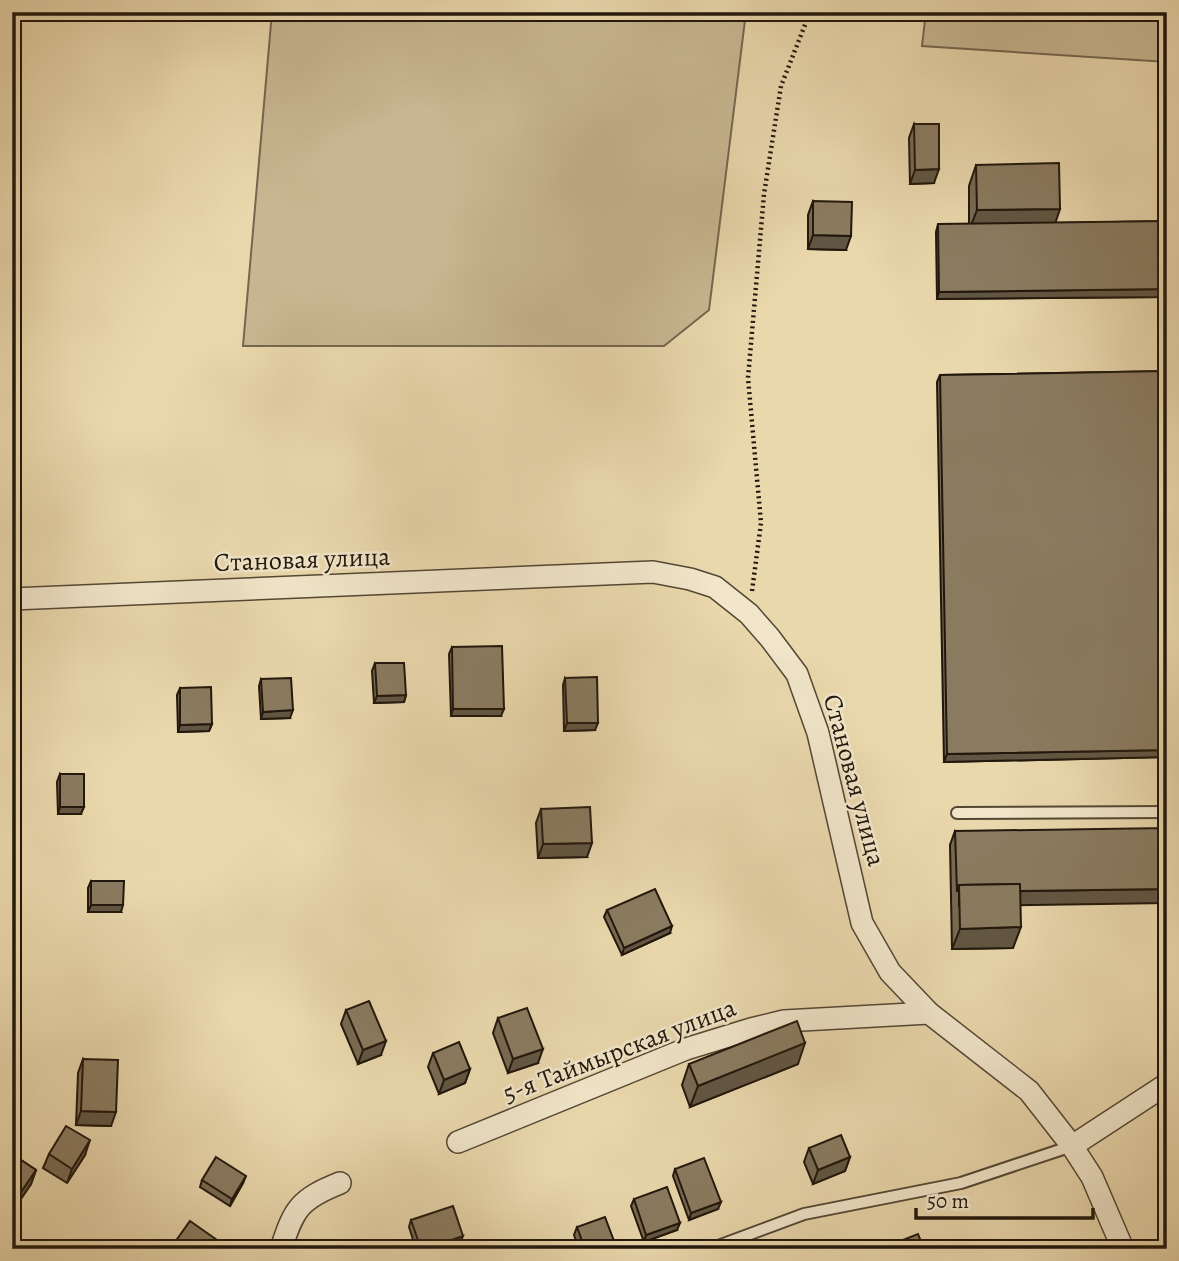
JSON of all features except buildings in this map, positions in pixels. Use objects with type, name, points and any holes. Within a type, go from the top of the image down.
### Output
[{"type":"street","name":"Становая улица","points":[[12,599],[653,572],[715,587],[749,614],[797,674],[818,733],[862,923],[890,972],[929,1013],[1029,1091],[1072,1146],[1091,1177],[1123,1249]]},
{"type":"street","name":"5-я Таймырская улица","points":[[458,1142],[686,1049],[751,1029],[784,1021],[929,1013]]},
{"type":"street","points":[[1072,1146],[1167,1084]]},
{"type":"street","points":[[281,1249],[288,1224],[298,1208],[310,1197],[340,1183]]},
{"type":"lane","points":[[957,813],[1167,812]]},
{"type":"lane","points":[[710,1249],[804,1214],[961,1183],[1072,1146]]},
{"type":"path","points":[[749,614],[761,523],[748,378],[764,194],[781,86],[810,12]]},
{"type":"shaded area","points":[[272,12],[746,12],[709,310],[664,346],[243,346]]},
{"type":"shaded area","points":[[926,12],[1167,12],[1167,62],[922,46]]}]
